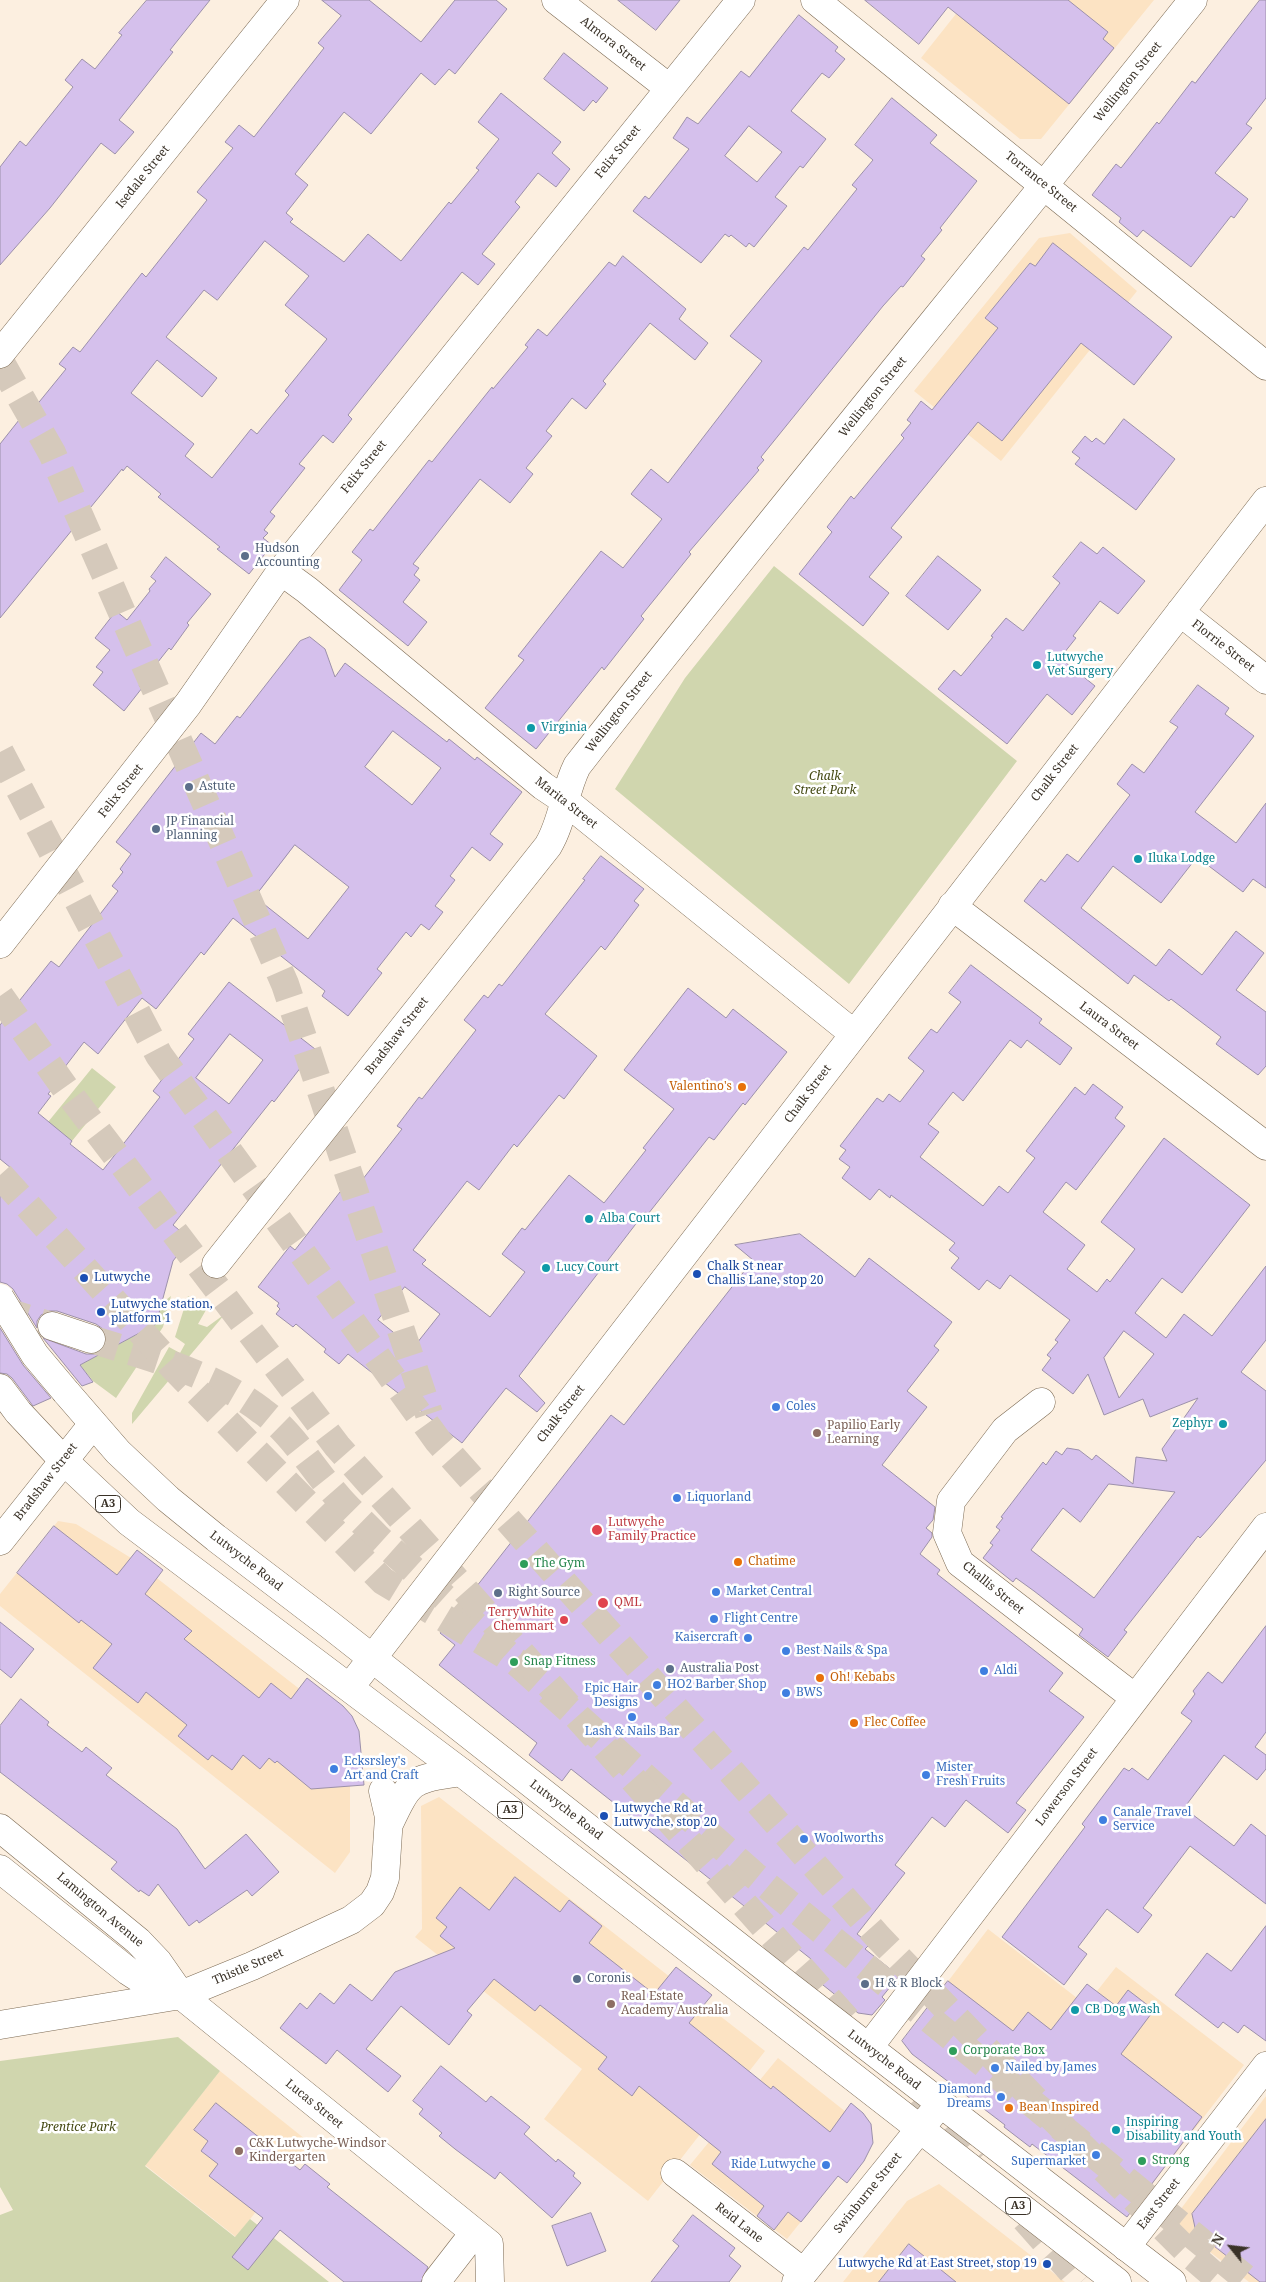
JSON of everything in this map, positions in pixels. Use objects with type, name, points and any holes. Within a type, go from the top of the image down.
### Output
[{"type":"main road","name":"Isedale Street","points":[[0,354],[285,0]]},
{"type":"main road","name":"Almora Street","points":[[556,0],[670,88]]},
{"type":"main road","name":"Felix Street","points":[[0,944],[188,704],[281,571],[741,0]]},
{"type":"main road","name":"Torrance Street","points":[[815,0],[1266,366]]},
{"type":"main road","name":"Wellington Street","points":[[564,800],[577,766],[699,610],[1194,0]]},
{"type":"main road","name":"Chalk Street","points":[[350,1687],[1266,501]]},
{"type":"main road","name":"Marita Street","points":[[281,571],[543,786],[564,800],[854,1034]]},
{"type":"main road","name":"Florrie Street","points":[[1180,612],[1266,680]]},
{"type":"main road","name":"Bradshaw Street","points":[[216,1264],[548,846],[558,826],[564,800]]},
{"type":"main road","name":"Laura Street","points":[[952,906],[1266,1146]]},
{"type":"main road","name":"Lutwyche Road","points":[[0,1298],[35,1355],[118,1452],[168,1499],[940,2104],[1172,2282]]},
{"type":"main road","points":[[52,1326],[91,1339]]},
{"type":"main road","name":"A3","points":[[0,1388],[18,1412],[62,1460],[101,1497],[157,1544],[462,1772],[919,2130],[1117,2282]]},
{"type":"main road","name":"Challis Street","points":[[1040,1402],[1005,1430],[951,1501],[947,1533],[960,1562],[1135,1698]]},
{"type":"main road","name":"Bradshaw Street","points":[[0,1541],[62,1460],[93,1424]]},
{"type":"main road","name":"Lowerson Street","points":[[869,2047],[1266,1527]]},
{"type":"main road","points":[[389,1824],[403,1794],[412,1784],[428,1777],[462,1772]]},
{"type":"main road","name":"Thistle Street","points":[[0,2025],[149,2002],[181,1995],[340,1927],[366,1909],[377,1898],[385,1878],[389,1824],[388,1810],[383,1792]]},
{"type":"main road","name":"Lamington Avenue","points":[[0,1828],[138,1940],[158,1962],[181,1995]]},
{"type":"main road","points":[[0,1869],[128,1971],[150,1983],[181,1995]]},
{"type":"main road","name":"Lucas Street","points":[[181,1995],[489,2244],[490,2282]]},
{"type":"main road","name":"East Street","points":[[1126,2247],[1266,2066]]},
{"type":"main road","name":"Swinburne Street","points":[[800,2277],[940,2104]]},
{"type":"main road","name":"Reid Lane","points":[[675,2173],[800,2277]]},
{"type":"main road","points":[[436,2282],[474,2233]]},
{"type":"shaded area","points":[[967,0],[1154,0],[1041,139],[1020,139],[921,58]]},
{"type":"shaded area","points":[[1070,233],[1137,291],[1001,461],[914,391],[1039,238]]},
{"type":"shaded area","points":[[58,1521],[76,1524],[131,1558],[342,1722],[350,1786],[350,1852],[335,1873],[0,1606],[0,1594]]},
{"type":"shaded area","points":[[439,1797],[765,2051],[648,2201],[544,2119],[582,2069],[415,1937],[422,1929],[421,1806]]},
{"type":"shaded area","points":[[988,1929],[1086,2005],[1116,1967],[1244,2065],[1132,2210],[910,2031]]},
{"type":"shaded area","points":[[778,2058],[846,2112],[856,2153],[787,2239],[690,2165]]},
{"type":"shaded area","points":[[220,2071],[310,2143],[236,2237],[145,2165]]},
{"type":"shaded area","points":[[1266,2096],[1266,2282],[1249,2282],[1171,2222]]},
{"type":"shaded area","points":[[939,2184],[1065,2282],[843,2282],[907,2201]]},
{"type":"green space","name":"Chalk Street Park","points":[[774,566],[1017,761],[849,984],[615,789],[685,678]]},
{"type":"green space","points":[[92,1068],[116,1087],[72,1141],[51,1125],[0,1187],[0,1181]]},
{"type":"green space","points":[[171,1296],[163,1327],[116,1398],[93,1381],[80,1365],[156,1324],[162,1303]]},
{"type":"green space","points":[[188,1296],[206,1310],[198,1324],[207,1327],[225,1314],[132,1424],[132,1413],[169,1347],[180,1353],[185,1344],[175,1337]]},
{"type":"green space","name":"Prentice Park","points":[[178,2037],[220,2071],[145,2166],[235,2237],[250,2219],[329,2282],[0,2282],[0,2215],[13,2210],[0,2187],[0,2061]]},
{"type":"building","points":[[147,0],[210,0],[170,50],[173,52],[119,120],[134,132],[115,154],[101,143],[50,208],[0,265],[0,167],[20,141],[26,146],[73,87],[65,80],[82,59],[95,69],[122,35],[119,33]]},
{"type":"building","points":[[322,0],[369,0],[421,42],[455,0],[496,0],[507,9],[455,74],[449,69],[435,85],[421,73],[371,134],[344,112],[295,174],[308,185],[286,213],[293,219],[290,222],[344,262],[368,234],[401,261],[449,202],[451,204],[479,170],[476,168],[499,139],[478,122],[501,93],[561,142],[552,153],[570,169],[556,187],[538,173],[515,202],[520,207],[482,254],[495,264],[478,285],[462,272],[348,415],[352,419],[333,443],[323,435],[299,464],[305,468],[270,512],[275,516],[264,530],[268,533],[263,538],[272,545],[249,574],[217,549],[220,547],[158,497],[161,494],[127,466],[123,471],[122,469],[0,618],[0,444],[19,420],[22,423],[66,369],[59,364],[73,347],[80,352],[142,273],[146,277],[207,200],[197,192],[233,148],[225,142],[239,125],[254,137],[324,48],[318,43],[341,16]],"holes":[[[265,241],[309,276],[285,305],[327,339],[285,391],[289,395],[257,434],[251,429],[212,478],[185,456],[194,444],[131,393],[157,360],[202,397],[217,378],[166,337],[204,290],[217,300]]]},
{"type":"building","points":[[618,0],[680,0],[656,30]]},
{"type":"building","points":[[865,0],[1068,0],[1108,32],[1103,39],[1114,48],[1069,104],[948,7],[919,44]]},
{"type":"building","points":[[1260,0],[1266,0],[1266,98],[1246,124],[1252,128],[1215,173],[1248,199],[1234,218],[1231,216],[1191,267],[1143,230],[1137,237],[1119,222],[1121,218],[1092,195],[1116,164],[1121,168],[1157,122],[1159,124],[1192,81],[1195,83]]},
{"type":"building","points":[[799,15],[838,47],[835,51],[845,59],[829,78],[822,73],[791,111],[826,139],[803,168],[800,166],[775,197],[787,206],[754,247],[749,243],[746,247],[731,235],[729,237],[725,234],[701,263],[633,211],[645,196],[649,199],[689,149],[673,138],[687,117],[698,124],[741,71],[749,77]],"holes":[[[749,126],[782,152],[757,182],[725,156]]]},
{"type":"building","points":[[564,53],[608,88],[596,103],[593,100],[584,111],[544,79]]},
{"type":"building","points":[[892,98],[937,135],[930,143],[977,181],[940,228],[942,230],[921,256],[925,259],[903,287],[901,286],[883,306],[761,457],[764,460],[757,468],[759,470],[689,552],[691,554],[641,616],[644,619],[604,670],[602,667],[536,749],[485,708],[524,660],[518,656],[601,551],[623,568],[662,519],[631,494],[651,469],[668,483],[762,361],[730,336],[804,247],[808,250],[857,189],[852,185],[873,160],[855,145]]},
{"type":"building","points":[[1053,243],[1172,337],[1134,385],[1081,343],[1002,441],[978,422],[891,528],[902,537],[869,577],[889,593],[863,626],[799,574],[832,532],[827,527],[851,496],[854,499],[904,438],[901,435],[911,423],[907,420],[921,401],[932,410],[998,328],[985,318],[1030,263],[1035,266]]},
{"type":"building","points":[[623,256],[686,309],[679,319],[708,343],[695,360],[650,323],[603,381],[606,384],[586,409],[572,398],[546,431],[552,436],[526,468],[533,474],[510,503],[480,479],[413,564],[419,568],[414,575],[420,580],[403,602],[427,622],[408,646],[339,590],[362,560],[352,552],[370,529],[373,531],[429,460],[432,462],[492,387],[493,389],[528,347],[525,345],[538,329],[547,336],[609,262],[615,266]]},
{"type":"building","points":[[1124,419],[1175,459],[1136,510],[1075,464],[1080,458],[1072,452],[1085,436],[1092,442],[1096,438],[1104,444]]},
{"type":"building","points":[[1081,542],[1097,554],[1103,547],[1145,581],[1118,614],[1100,601],[1073,636],[1076,638],[1060,658],[1095,686],[1072,715],[1047,694],[1007,744],[938,689],[954,670],[961,676],[1006,618],[1023,631],[1060,583],[1053,577]]},
{"type":"building","points":[[938,556],[981,590],[948,630],[906,596]]},
{"type":"building","points":[[166,557],[211,594],[187,623],[189,625],[171,650],[169,648],[139,686],[142,688],[124,711],[93,685],[103,672],[96,667],[110,650],[95,638],[116,611],[127,620],[150,591],[149,589],[156,581],[151,577]]},
{"type":"building","points":[[310,637],[325,649],[335,677],[345,663],[447,742],[449,739],[475,760],[477,757],[522,792],[490,834],[503,844],[490,861],[472,847],[450,876],[455,880],[435,906],[443,912],[429,930],[421,924],[411,937],[406,932],[377,969],[382,973],[348,1016],[322,996],[325,991],[233,918],[204,955],[201,952],[156,1009],[142,998],[98,1054],[84,1042],[58,1076],[61,1078],[48,1094],[51,1096],[38,1113],[72,1141],[70,1144],[103,1170],[160,1097],[153,1091],[194,1039],[188,1034],[229,982],[315,1049],[173,1225],[190,1239],[173,1261],[156,1324],[80,1365],[93,1382],[82,1386],[43,1338],[86,1354],[94,1354],[101,1351],[106,1344],[106,1336],[103,1329],[96,1324],[57,1311],[49,1311],[41,1315],[37,1321],[37,1328],[13,1289],[7,1284],[0,1282],[0,1181],[11,1168],[0,1159],[0,1025],[51,961],[59,967],[118,891],[112,886],[123,872],[120,869],[131,854],[116,842],[201,733],[215,744],[237,716],[240,718],[300,641]],"holes":[[[393,731],[441,768],[412,805],[365,767]],[[295,845],[349,887],[308,939],[255,897]],[[230,1034],[263,1060],[229,1104],[196,1078]]]},
{"type":"building","points":[[1198,685],[1229,708],[1225,714],[1254,736],[1195,812],[1236,843],[1266,803],[1266,888],[1253,879],[1243,892],[1197,857],[1161,903],[1113,866],[1081,908],[1156,966],[1169,949],[1202,975],[1236,931],[1264,953],[1236,990],[1266,1012],[1266,1066],[1258,1075],[1216,1044],[1221,1037],[1171,999],[1169,1001],[1134,975],[1128,984],[1024,901],[1041,879],[1045,882],[1067,854],[1078,862],[1130,795],[1117,784],[1132,764],[1144,773],[1178,727],[1170,722]]},
{"type":"building","points":[[601,856],[644,889],[634,901],[639,905],[605,950],[601,946],[545,1014],[597,1056],[564,1099],[559,1095],[517,1147],[514,1144],[479,1190],[467,1181],[413,1250],[426,1260],[422,1264],[490,1317],[525,1272],[502,1254],[522,1228],[525,1230],[569,1175],[604,1203],[646,1150],[643,1148],[674,1109],[624,1070],[688,988],[726,1018],[733,1009],[787,1052],[745,1105],[743,1103],[714,1140],[709,1137],[648,1214],[645,1212],[519,1376],[545,1403],[537,1412],[506,1388],[462,1443],[348,1354],[339,1364],[324,1352],[326,1349],[296,1324],[293,1327],[276,1314],[280,1309],[277,1306],[279,1303],[258,1287],[290,1246],[295,1250],[340,1192],[348,1198],[402,1129],[397,1126],[419,1097],[422,1099],[476,1030],[464,1020],[484,995],[488,998],[499,984],[502,986],[585,880],[583,879]],"holes":[[[405,1287],[440,1314],[413,1348],[378,1320]]]},
{"type":"building","points":[[971,965],[1042,1019],[1039,1023],[1072,1048],[1060,1065],[1027,1040],[1021,1048],[1010,1040],[963,1101],[953,1092],[928,1124],[939,1132],[920,1157],[983,1206],[999,1186],[1008,1193],[1035,1158],[1026,1151],[1075,1087],[1085,1095],[1093,1084],[1123,1107],[1115,1118],[1125,1126],[1076,1190],[1066,1182],[1043,1212],[1085,1245],[1067,1269],[1097,1292],[1107,1279],[1110,1282],[1135,1249],[1101,1222],[1164,1138],[1250,1205],[1182,1293],[1162,1278],[1135,1313],[1166,1338],[1184,1314],[1212,1336],[1266,1266],[1266,1340],[1241,1372],[1266,1391],[1266,1460],[1210,1527],[1200,1538],[1198,1536],[1124,1630],[1127,1632],[1108,1657],[1079,1635],[1083,1629],[1016,1578],[1013,1582],[983,1558],[993,1545],[990,1543],[1000,1530],[996,1527],[1003,1518],[1001,1517],[1043,1462],[1046,1465],[1056,1451],[1062,1455],[1067,1448],[1079,1450],[1092,1460],[1096,1455],[1133,1484],[1136,1457],[1167,1461],[1162,1449],[1198,1398],[1150,1417],[1143,1399],[1104,1415],[1088,1374],[1073,1394],[1042,1370],[1051,1358],[1047,1355],[1058,1342],[1055,1340],[1070,1320],[1010,1275],[1000,1289],[987,1280],[979,1290],[951,1268],[959,1258],[949,1250],[955,1243],[891,1195],[890,1198],[879,1189],[870,1200],[842,1178],[850,1167],[839,1159],[846,1150],[840,1146],[877,1098],[883,1102],[889,1094],[900,1102],[924,1071],[908,1058],[931,1029],[937,1033],[961,1002],[949,993]],"holes":[[[1124,1331],[1154,1354],[1119,1398],[1104,1358]],[[1109,1484],[1175,1492],[1094,1598],[1031,1550],[1063,1508],[1080,1522]]]},
{"type":"building","name":"Market Central","points":[[800,1234],[855,1277],[869,1258],[952,1322],[934,1346],[939,1350],[907,1391],[927,1407],[882,1465],[935,1507],[933,1520],[926,1528],[932,1533],[932,1537],[920,1554],[940,1570],[937,1574],[1063,1673],[1049,1691],[1084,1717],[1016,1803],[1026,1810],[1008,1833],[966,1800],[945,1827],[932,1817],[895,1865],[905,1873],[857,1934],[870,1944],[865,1949],[899,1976],[882,1997],[885,2000],[872,2015],[858,2013],[803,1969],[811,1959],[571,1769],[562,1781],[529,1755],[537,1743],[439,1665],[455,1645],[440,1633],[611,1415],[624,1425],[753,1260],[735,1245]]},
{"type":"building","points":[[0,1328],[23,1365],[51,1398],[33,1406],[12,1378],[7,1374],[0,1373]]},
{"type":"building","points":[[54,1526],[117,1575],[137,1550],[163,1570],[145,1594],[192,1631],[184,1639],[259,1698],[271,1683],[291,1699],[307,1678],[343,1706],[352,1716],[359,1731],[364,1785],[311,1789],[277,1761],[275,1763],[269,1758],[260,1769],[243,1755],[232,1770],[212,1755],[208,1760],[178,1736],[187,1725],[146,1692],[138,1703],[93,1668],[112,1644],[81,1620],[79,1623],[17,1573]]},
{"type":"building","points":[[0,1622],[34,1649],[11,1678],[0,1669]]},
{"type":"building","points":[[1266,1626],[1266,1732],[1255,1747],[1266,1755],[1266,1769],[1257,1780],[1224,1755],[1184,1808],[1234,1846],[1251,1824],[1266,1836],[1266,1904],[1190,1846],[1143,1908],[1152,1915],[1138,1933],[1107,1909],[1078,1947],[1087,1954],[1064,1985],[1002,1937],[1085,1827],[1082,1824],[1124,1768],[1129,1771],[1132,1768],[1148,1780],[1192,1721],[1181,1713],[1195,1694],[1193,1691],[1208,1672],[1222,1683]]},
{"type":"building","points":[[21,1699],[49,1722],[47,1725],[82,1752],[86,1747],[112,1768],[106,1775],[177,1829],[205,1869],[246,1834],[279,1872],[252,1896],[247,1890],[199,1923],[197,1920],[189,1926],[158,1884],[149,1896],[140,1890],[139,1892],[111,1869],[117,1862],[0,1772],[0,1726]]},
{"type":"building","points":[[515,1877],[560,1912],[569,1900],[602,1926],[589,1943],[654,1994],[676,1967],[712,1995],[689,2023],[771,2089],[773,2086],[830,2132],[851,2103],[863,2113],[871,2124],[873,2143],[864,2161],[847,2183],[838,2176],[801,2222],[788,2212],[774,2230],[757,2216],[764,2206],[712,2164],[721,2152],[639,2086],[632,2096],[598,2069],[607,2057],[540,2005],[535,2011],[494,1979],[467,2011],[472,2015],[449,2045],[401,2006],[366,2049],[401,2076],[388,2092],[337,2050],[326,2064],[280,2028],[300,2003],[307,2009],[320,1993],[334,2004],[350,1984],[372,2001],[395,1972],[455,1948],[440,1936],[447,1927],[436,1918],[460,1887],[489,1910]]},
{"type":"building","points":[[1266,1926],[1266,2041],[1244,2025],[1238,2033],[1223,2022],[1218,2028],[1175,1995],[1207,1953],[1231,1971]]},
{"type":"building","points":[[948,1981],[1013,2031],[1028,2012],[1051,2030],[1087,1984],[1116,2006],[1128,1990],[1154,2010],[1121,2054],[1202,2117],[1127,2217],[1032,2144],[1030,2147],[1004,2127],[1005,2125],[912,2054],[902,2041]]},
{"type":"building","points":[[441,2066],[486,2102],[491,2096],[530,2127],[524,2134],[556,2162],[558,2159],[575,2173],[573,2176],[581,2183],[552,2218],[500,2172],[495,2179],[455,2149],[439,2136],[442,2133],[419,2114],[423,2109],[413,2101]]},
{"type":"building","points":[[216,2103],[300,2170],[305,2164],[330,2184],[327,2187],[428,2267],[421,2282],[344,2282],[280,2230],[248,2270],[232,2257],[263,2218],[209,2176],[218,2164],[201,2151],[208,2141],[194,2130]]},
{"type":"building","points":[[1266,2119],[1266,2282],[1260,2282],[1196,2232],[1192,2214]]},
{"type":"building","points":[[591,2213],[606,2251],[567,2266],[552,2226]]},
{"type":"building","points":[[693,2215],[735,2248],[729,2256],[741,2266],[729,2282],[651,2282],[679,2246],[673,2241]]},
{"type":"building","points":[[909,2244],[956,2282],[879,2282]]},
{"type":"tunnel","points":[[0,361],[52,453],[285,984],[429,1414]]},
{"type":"tunnel","points":[[0,752],[159,1055],[438,1441],[878,1937],[1039,2104],[1192,2256],[1222,2282]]},
{"type":"tunnel","points":[[0,996],[70,1095],[337,1446],[856,2030]]},
{"type":"tunnel","points":[[0,1175],[173,1367],[383,1581],[520,1664]]},
{"type":"tunnel","points":[[0,1310],[52,1326]]},
{"type":"tunnel","points":[[91,1339],[158,1360],[202,1377],[223,1386],[262,1411],[284,1430],[338,1497],[378,1538],[754,1875],[1250,2282]]},
{"type":"tunnel","points":[[917,2098],[974,2163]]},
{"type":"tunnel","points":[[1025,2219],[1081,2282]]},
{"type":"place","name":"Hudson Accounting","points":[[245,556]]},
{"type":"place","name":"Lutwyche Vet Surgery","points":[[1037,665]]},
{"type":"place","name":"Virginia","points":[[531,728]]},
{"type":"place","name":"Astute","points":[[189,787]]},
{"type":"place","name":"JP Financial Planning","points":[[156,829]]},
{"type":"place","name":"Iluka Lodge","points":[[1138,859]]},
{"type":"place","name":"Valentino's","points":[[742,1087]]},
{"type":"place","name":"Alba Court","points":[[589,1219]]},
{"type":"place","name":"Lucy Court","points":[[546,1268]]},
{"type":"place","name":"Chalk St near Challis Lane, stop 20","points":[[697,1274]]},
{"type":"place","name":"Lutwyche","points":[[84,1278]]},
{"type":"place","name":"Lutwyche station, platform 1","points":[[101,1312]]},
{"type":"place","name":"Coles","points":[[776,1407]]},
{"type":"place","name":"Zephyr","points":[[1223,1424]]},
{"type":"place","name":"Papilio Early Learning","points":[[817,1433]]},
{"type":"place","name":"Liquorland","points":[[677,1498]]},
{"type":"place","name":"Lutwyche Family Practice","points":[[597,1530]]},
{"type":"place","name":"Chatime","points":[[738,1562]]},
{"type":"place","name":"The Gym","points":[[524,1564]]},
{"type":"place","name":"Market Central","points":[[716,1592]]},
{"type":"place","name":"Right Source","points":[[498,1593]]},
{"type":"place","name":"QML","points":[[603,1603]]},
{"type":"place","name":"Flight Centre","points":[[714,1619]]},
{"type":"place","name":"TerryWhite Chemmart","points":[[564,1620]]},
{"type":"place","name":"Kaisercraft","points":[[748,1638]]},
{"type":"place","name":"Best Nails & Spa","points":[[786,1651]]},
{"type":"place","name":"Snap Fitness","points":[[514,1662]]},
{"type":"place","name":"Australia Post","points":[[670,1669]]},
{"type":"place","name":"Aldi","points":[[984,1671]]},
{"type":"place","name":"Oh! Kebabs","points":[[820,1678]]},
{"type":"place","name":"HO2 Barber Shop","points":[[657,1685]]},
{"type":"place","name":"BWS","points":[[786,1693]]},
{"type":"place","name":"Epic Hair Designs","points":[[648,1696]]},
{"type":"place","name":"Lash & Nails Bar","points":[[632,1717]]},
{"type":"place","name":"Flec Coffee","points":[[854,1723]]},
{"type":"place","name":"Ecksrsley's Art and Craft","points":[[334,1769]]},
{"type":"place","name":"Mister Fresh Fruits","points":[[926,1775]]},
{"type":"place","name":"Lutwyche Rd at Lutwyche, stop 20","points":[[604,1816]]},
{"type":"place","name":"Canale Travel Service","points":[[1103,1820]]},
{"type":"place","name":"Woolworths","points":[[804,1839]]},
{"type":"place","name":"Coronis","points":[[577,1979]]},
{"type":"place","name":"H & R Block","points":[[865,1984]]},
{"type":"place","name":"Real Estate Academy Australia","points":[[611,2004]]},
{"type":"place","name":"CB Dog Wash","points":[[1075,2010]]},
{"type":"place","name":"Corporate Box","points":[[953,2051]]},
{"type":"place","name":"Nailed by James","points":[[995,2068]]},
{"type":"place","name":"Diamond Dreams","points":[[1001,2097]]},
{"type":"place","name":"Bean Inspired","points":[[1009,2108]]},
{"type":"place","name":"Inspiring Disability and Youth","points":[[1116,2130]]},
{"type":"place","name":"C&K Lutwyche-Windsor Kindergarten","points":[[239,2151]]},
{"type":"place","name":"Caspian Supermarket","points":[[1096,2155]]},
{"type":"place","name":"Strong","points":[[1142,2161]]},
{"type":"place","name":"Ride Lutwyche","points":[[826,2165]]},
{"type":"place","name":"Lutwyche Rd at East Street, stop 19","points":[[1047,2264]]}]
